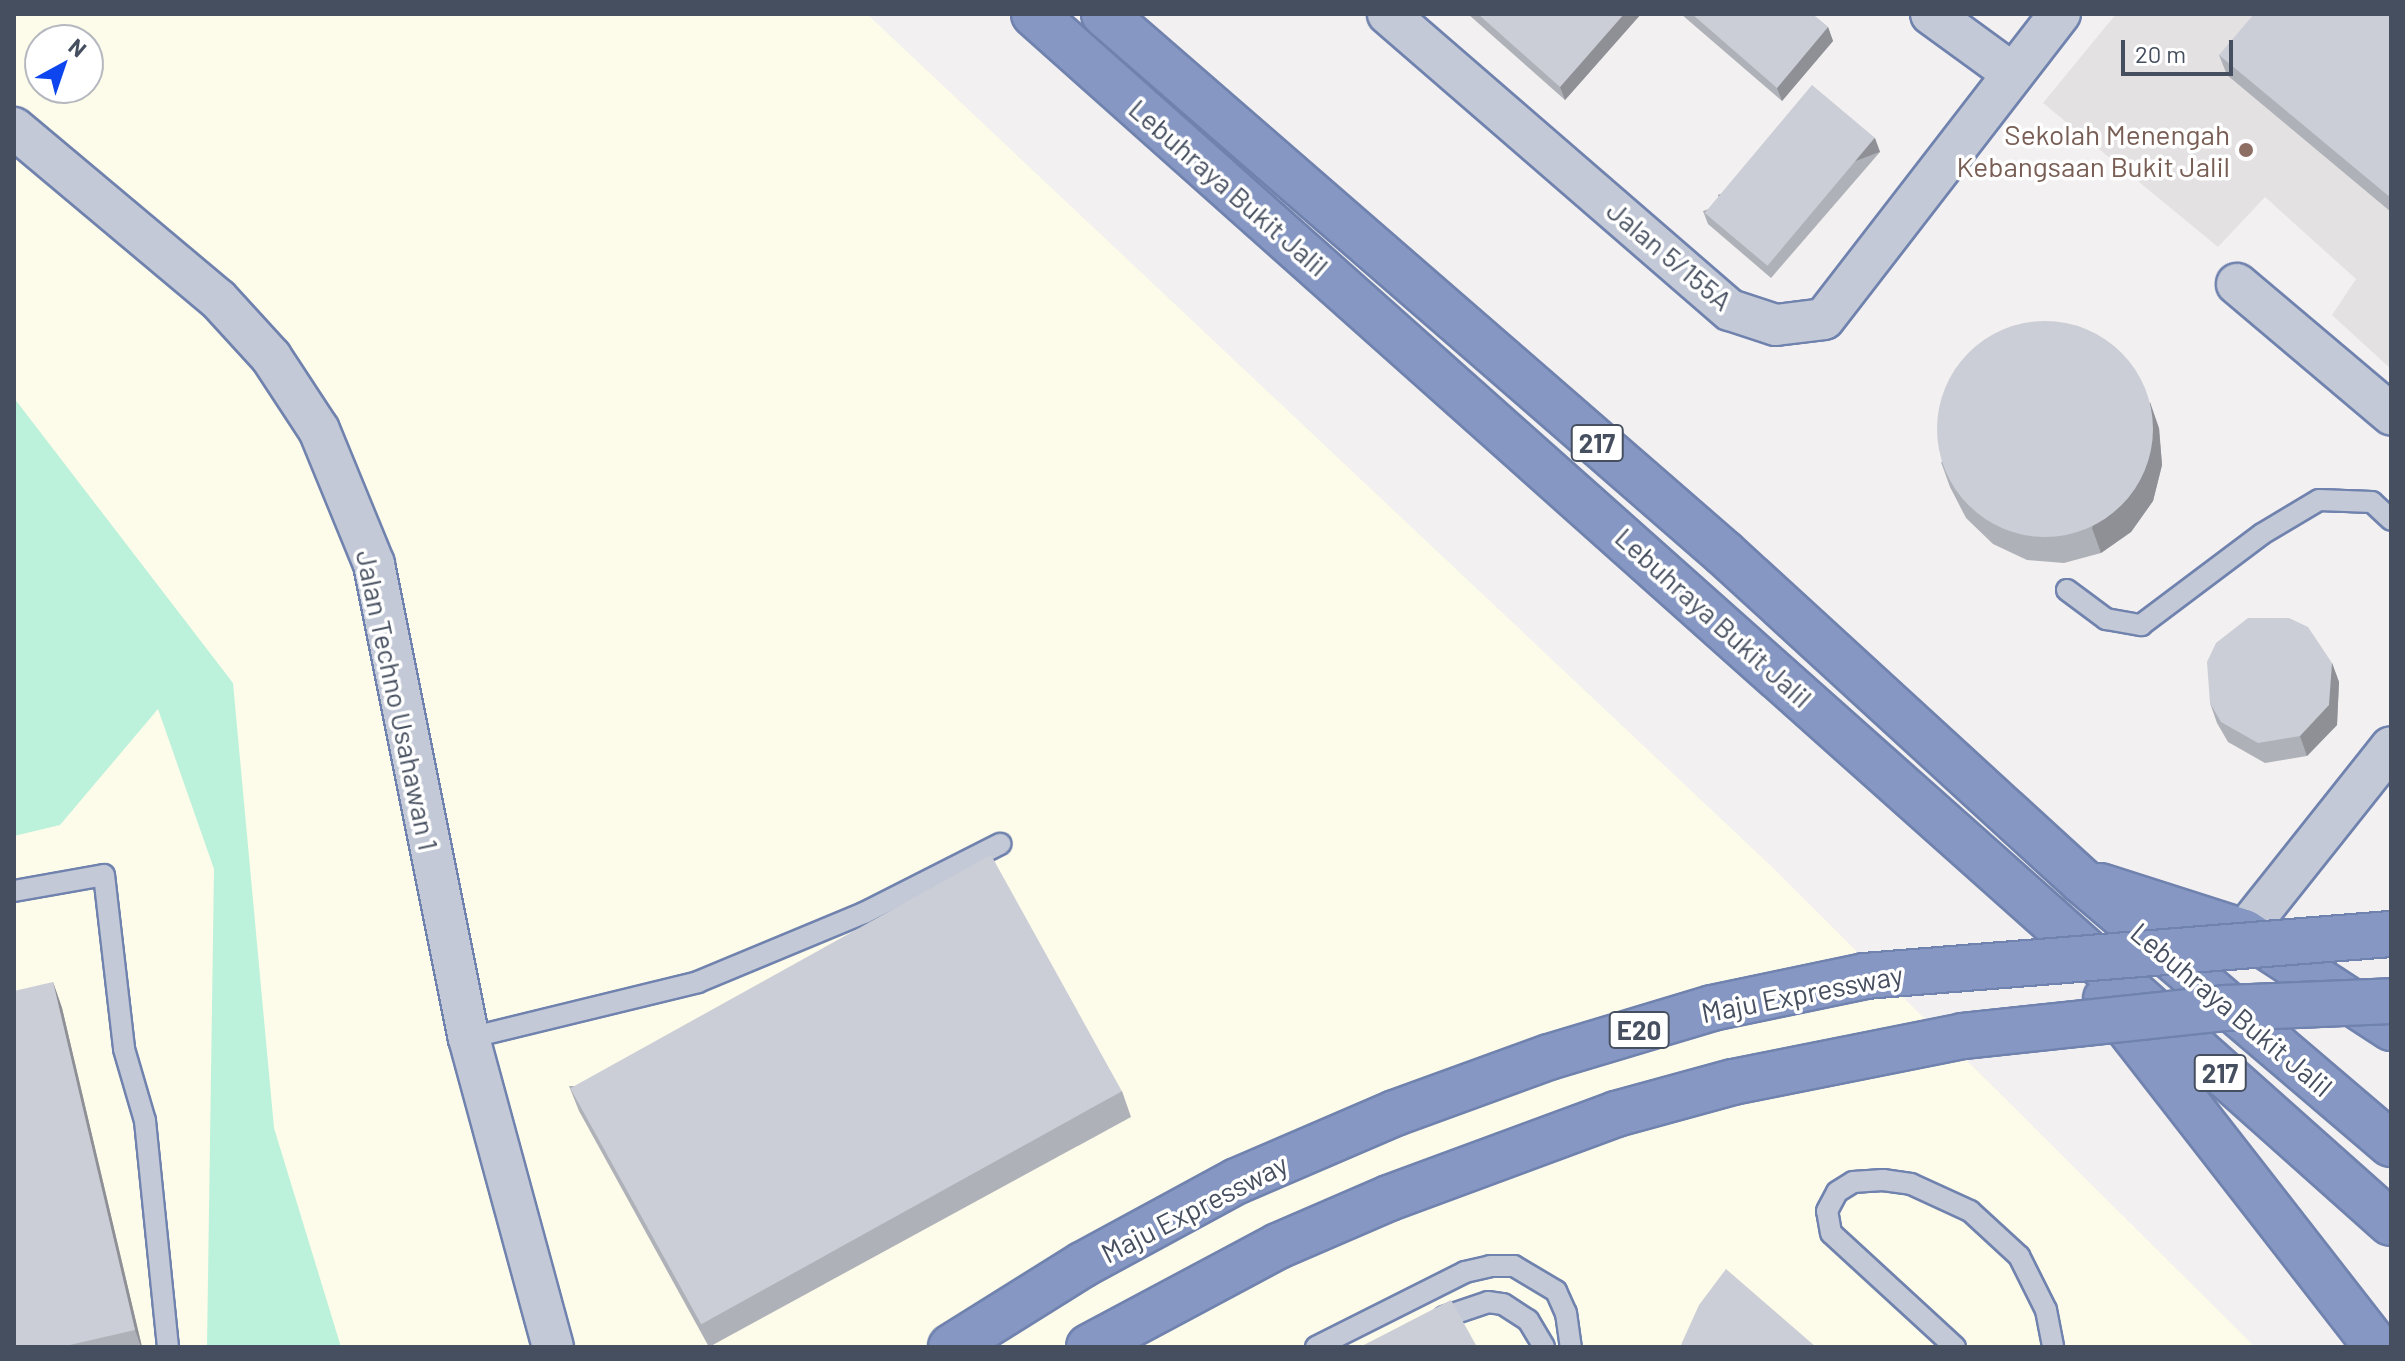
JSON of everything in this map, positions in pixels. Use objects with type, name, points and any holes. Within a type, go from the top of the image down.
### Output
[{"type":"highway","name":"Lebuhraya Bukit Jalil","points":[[1034,14],[1678,584],[2049,923],[2391,1223]]},
{"type":"highway","name":"Lebuhraya Bukit Jalil","points":[[1104,14],[1724,553],[2082,881],[2391,1144]]},
{"type":"highway","points":[[2082,881],[2244,932],[2391,1028]]},
{"type":"highway","points":[[2049,923],[2377,1347]]},
{"type":"highway","name":"Maju Expressway","points":[[951,1347],[1082,1265],[1237,1181],[1493,1077],[1712,1008],[1865,976],[2391,934]]},
{"type":"highway","points":[[1089,1347],[1278,1246],[1389,1198],[1616,1114],[1733,1082],[1963,1036],[2227,1008],[2391,1001]]},
{"type":"street","name":"Jalan 5/155A","points":[[1388,14],[1730,310],[1776,325],[1824,319],[2060,14]]},
{"type":"street","points":[[1931,14],[2012,73]]},
{"type":"street","name":"Jalan Techno Usahawan 1","points":[[14,128],[218,299],[271,357],[319,430],[374,564],[469,1038],[553,1347]]},
{"type":"street","points":[[2237,284],[2391,414]]},
{"type":"street","points":[[2244,932],[2391,747]]},
{"type":"lane","points":[[2067,590],[2106,619],[2141,625],[2262,534],[2319,500],[2372,502],[2391,520]]},
{"type":"lane","points":[[469,1038],[698,982],[864,913],[1000,844]]},
{"type":"lane","points":[[14,891],[104,875],[124,1049],[145,1121],[168,1347]]},
{"type":"lane","points":[[1955,1347],[1831,1233],[1827,1211],[1837,1192],[1853,1182],[1897,1182],[1970,1211],[2019,1256],[2046,1310],[2053,1347]]},
{"type":"lane","points":[[1316,1347],[1465,1272],[1490,1266],[1514,1266],[1556,1291],[1566,1313],[1571,1347]]},
{"type":"lane","points":[[1444,1317],[1488,1302],[1503,1304],[1528,1320],[1544,1347]]},
{"type":"shaded area","points":[[14,14],[867,14],[1770,865],[2255,1347],[14,1347]]},
{"type":"shaded area","name":"Sekolah Menengah Kebangsaan Bukit Jalil","points":[[2116,14],[2391,14],[2391,369],[2332,315],[2356,279],[2265,197],[2218,247],[2043,103]]},
{"type":"green space","points":[[14,398],[233,683],[274,1128],[341,1347],[207,1347],[214,869],[158,709],[60,825],[14,836]]},
{"type":"building","points":[[1478,14],[1624,14],[1560,87]]},
{"type":"building","points":[[1692,14],[1812,14],[1828,27],[1777,88]]},
{"type":"building","points":[[2254,14],[2391,14],[2391,198],[2219,55]]},
{"type":"building","points":[[1812,85],[1875,138],[1767,266],[1705,213]]},
{"type":"building","points":[[2045,321],[2086,330],[2121,353],[2144,388],[2153,429],[2144,470],[2121,505],[2086,528],[2045,537],[2004,528],[1969,505],[1946,470],[1937,429],[1946,388],[1969,353],[2004,330]]},
{"type":"building","points":[[2248,618],[2289,618],[2308,627],[2332,663],[2329,705],[2300,736],[2258,743],[2221,722],[2210,703],[2207,662],[2216,643]]},
{"type":"building","points":[[991,855],[1122,1091],[701,1324],[570,1088]]},
{"type":"building","points":[[53,982],[135,1330],[61,1347],[14,1347],[14,991]]},
{"type":"building","points":[[1726,1269],[1816,1347],[1680,1347],[1699,1305]]},
{"type":"building","points":[[1451,1300],[1477,1347],[1360,1347]]},
{"type":"place","name":"Sekolah Menengah Kebangsaan Bukit Jalil","points":[[2246,150]]}]
